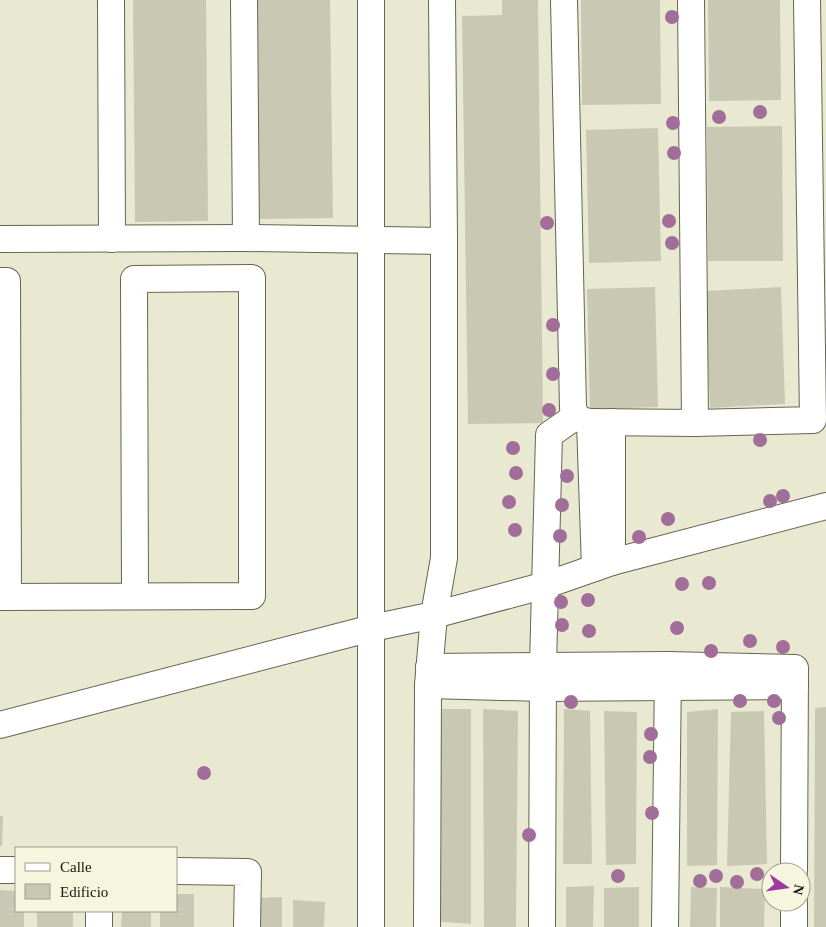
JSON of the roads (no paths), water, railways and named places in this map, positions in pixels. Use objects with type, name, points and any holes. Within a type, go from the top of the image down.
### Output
[{"type":"street","points":[[111,0],[112,239]]},
{"type":"street","points":[[244,0],[246,238]]},
{"type":"street","points":[[371,0],[371,927]]},
{"type":"street","points":[[427,927],[428,676],[434,615],[444,558],[442,0]]},
{"type":"street","points":[[564,0],[573,408],[592,420]]},
{"type":"street","points":[[691,0],[695,423]]},
{"type":"street","points":[[542,927],[543,677],[549,435],[592,420],[695,423],[813,420],[807,0]]},
{"type":"street","points":[[0,239],[246,238],[444,241]]},
{"type":"street","points":[[0,281],[7,281],[4,597],[252,596],[252,278],[134,279],[134,596]]},
{"type":"street","points":[[592,420],[604,565]]},
{"type":"street","points":[[0,725],[372,628],[434,615],[546,584],[604,565],[826,506]]},
{"type":"street","points":[[428,676],[668,677],[795,668],[794,862]]},
{"type":"street","points":[[666,927],[668,677]]},
{"type":"street","points":[[0,870],[15,870]]},
{"type":"street","points":[[178,871],[248,872],[247,927]]},
{"type":"street","points":[[99,912],[99,927]]},
{"type":"street","points":[[794,912],[794,927]]}]
